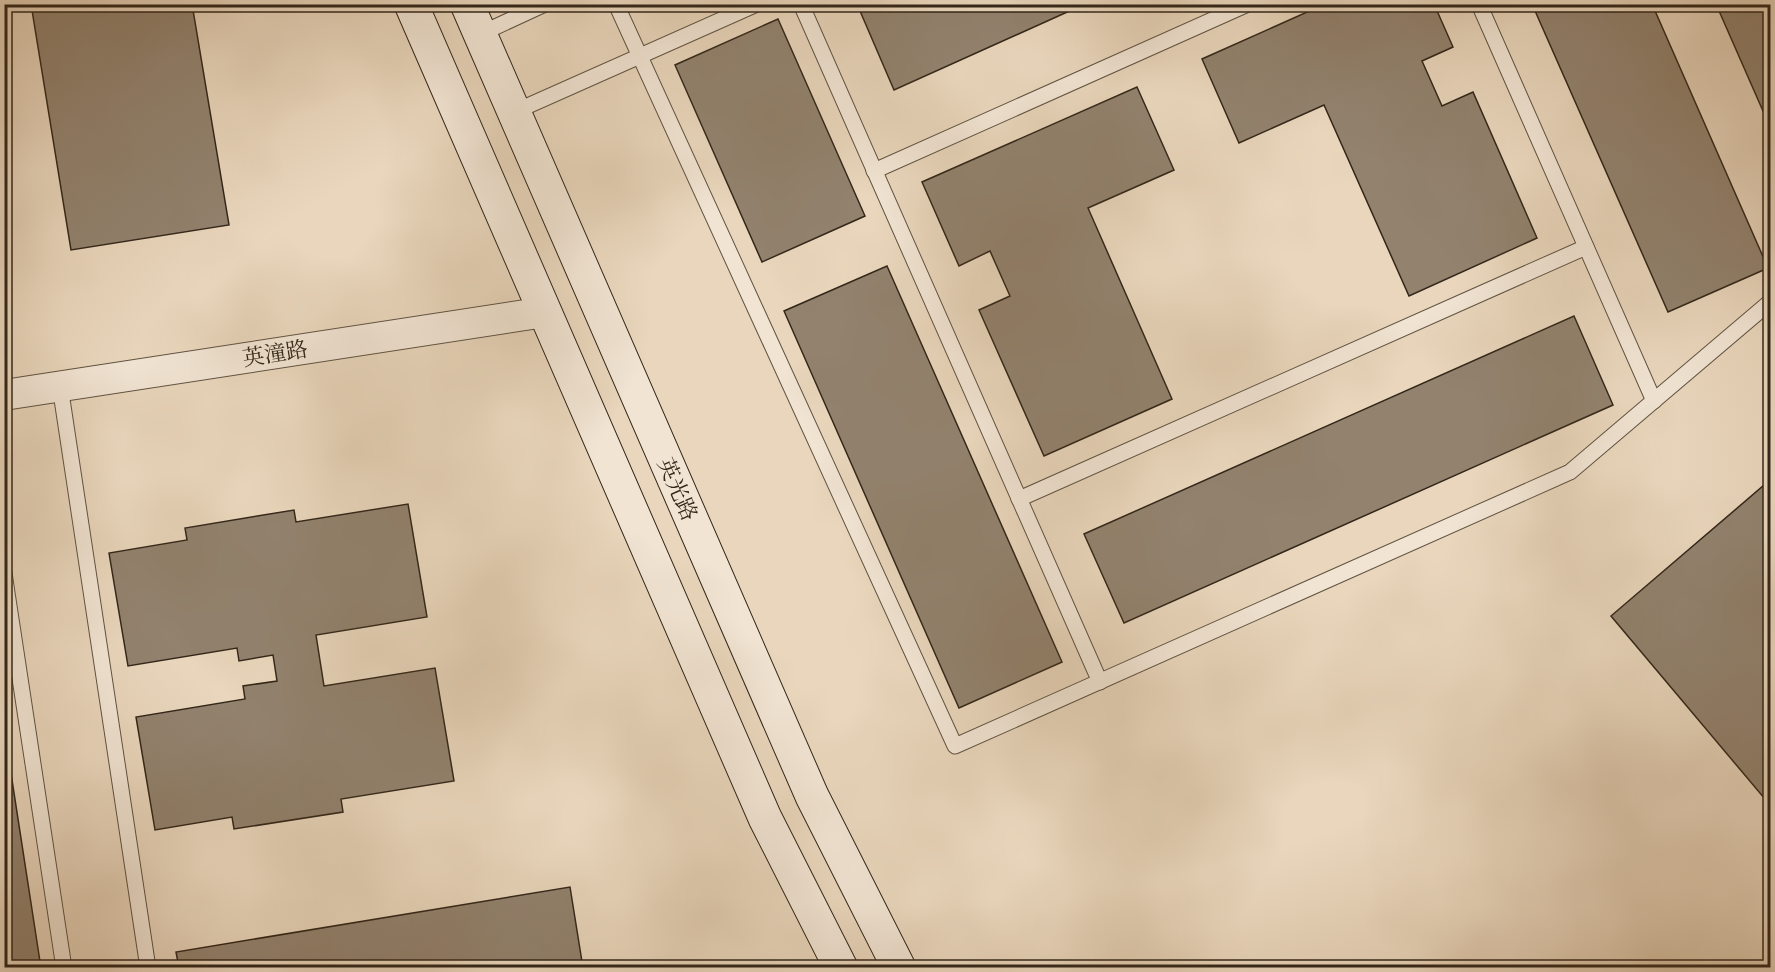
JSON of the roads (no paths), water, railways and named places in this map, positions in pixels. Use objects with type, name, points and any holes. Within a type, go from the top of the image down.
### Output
[{"type":"main road","points":[[411,4],[765,818],[841,968]]},
{"type":"main road","name":"英光路","points":[[473,19],[812,796],[899,968]]},
{"type":"street","name":"英潼路","points":[[4,395],[545,312]]},
{"type":"lane","points":[[473,19],[545,4]]},
{"type":"lane","points":[[616,4],[955,746],[1570,472],[1770,302]]},
{"type":"lane","points":[[514,112],[757,4]]},
{"type":"lane","points":[[801,4],[1100,682]]},
{"type":"lane","points":[[874,171],[1248,4]]},
{"type":"lane","points":[[1479,4],[1654,401]]},
{"type":"lane","points":[[1019,499],[1586,247]]},
{"type":"lane","points":[[60,386],[148,968]]},
{"type":"lane","points":[[4,573],[64,968]]}]
